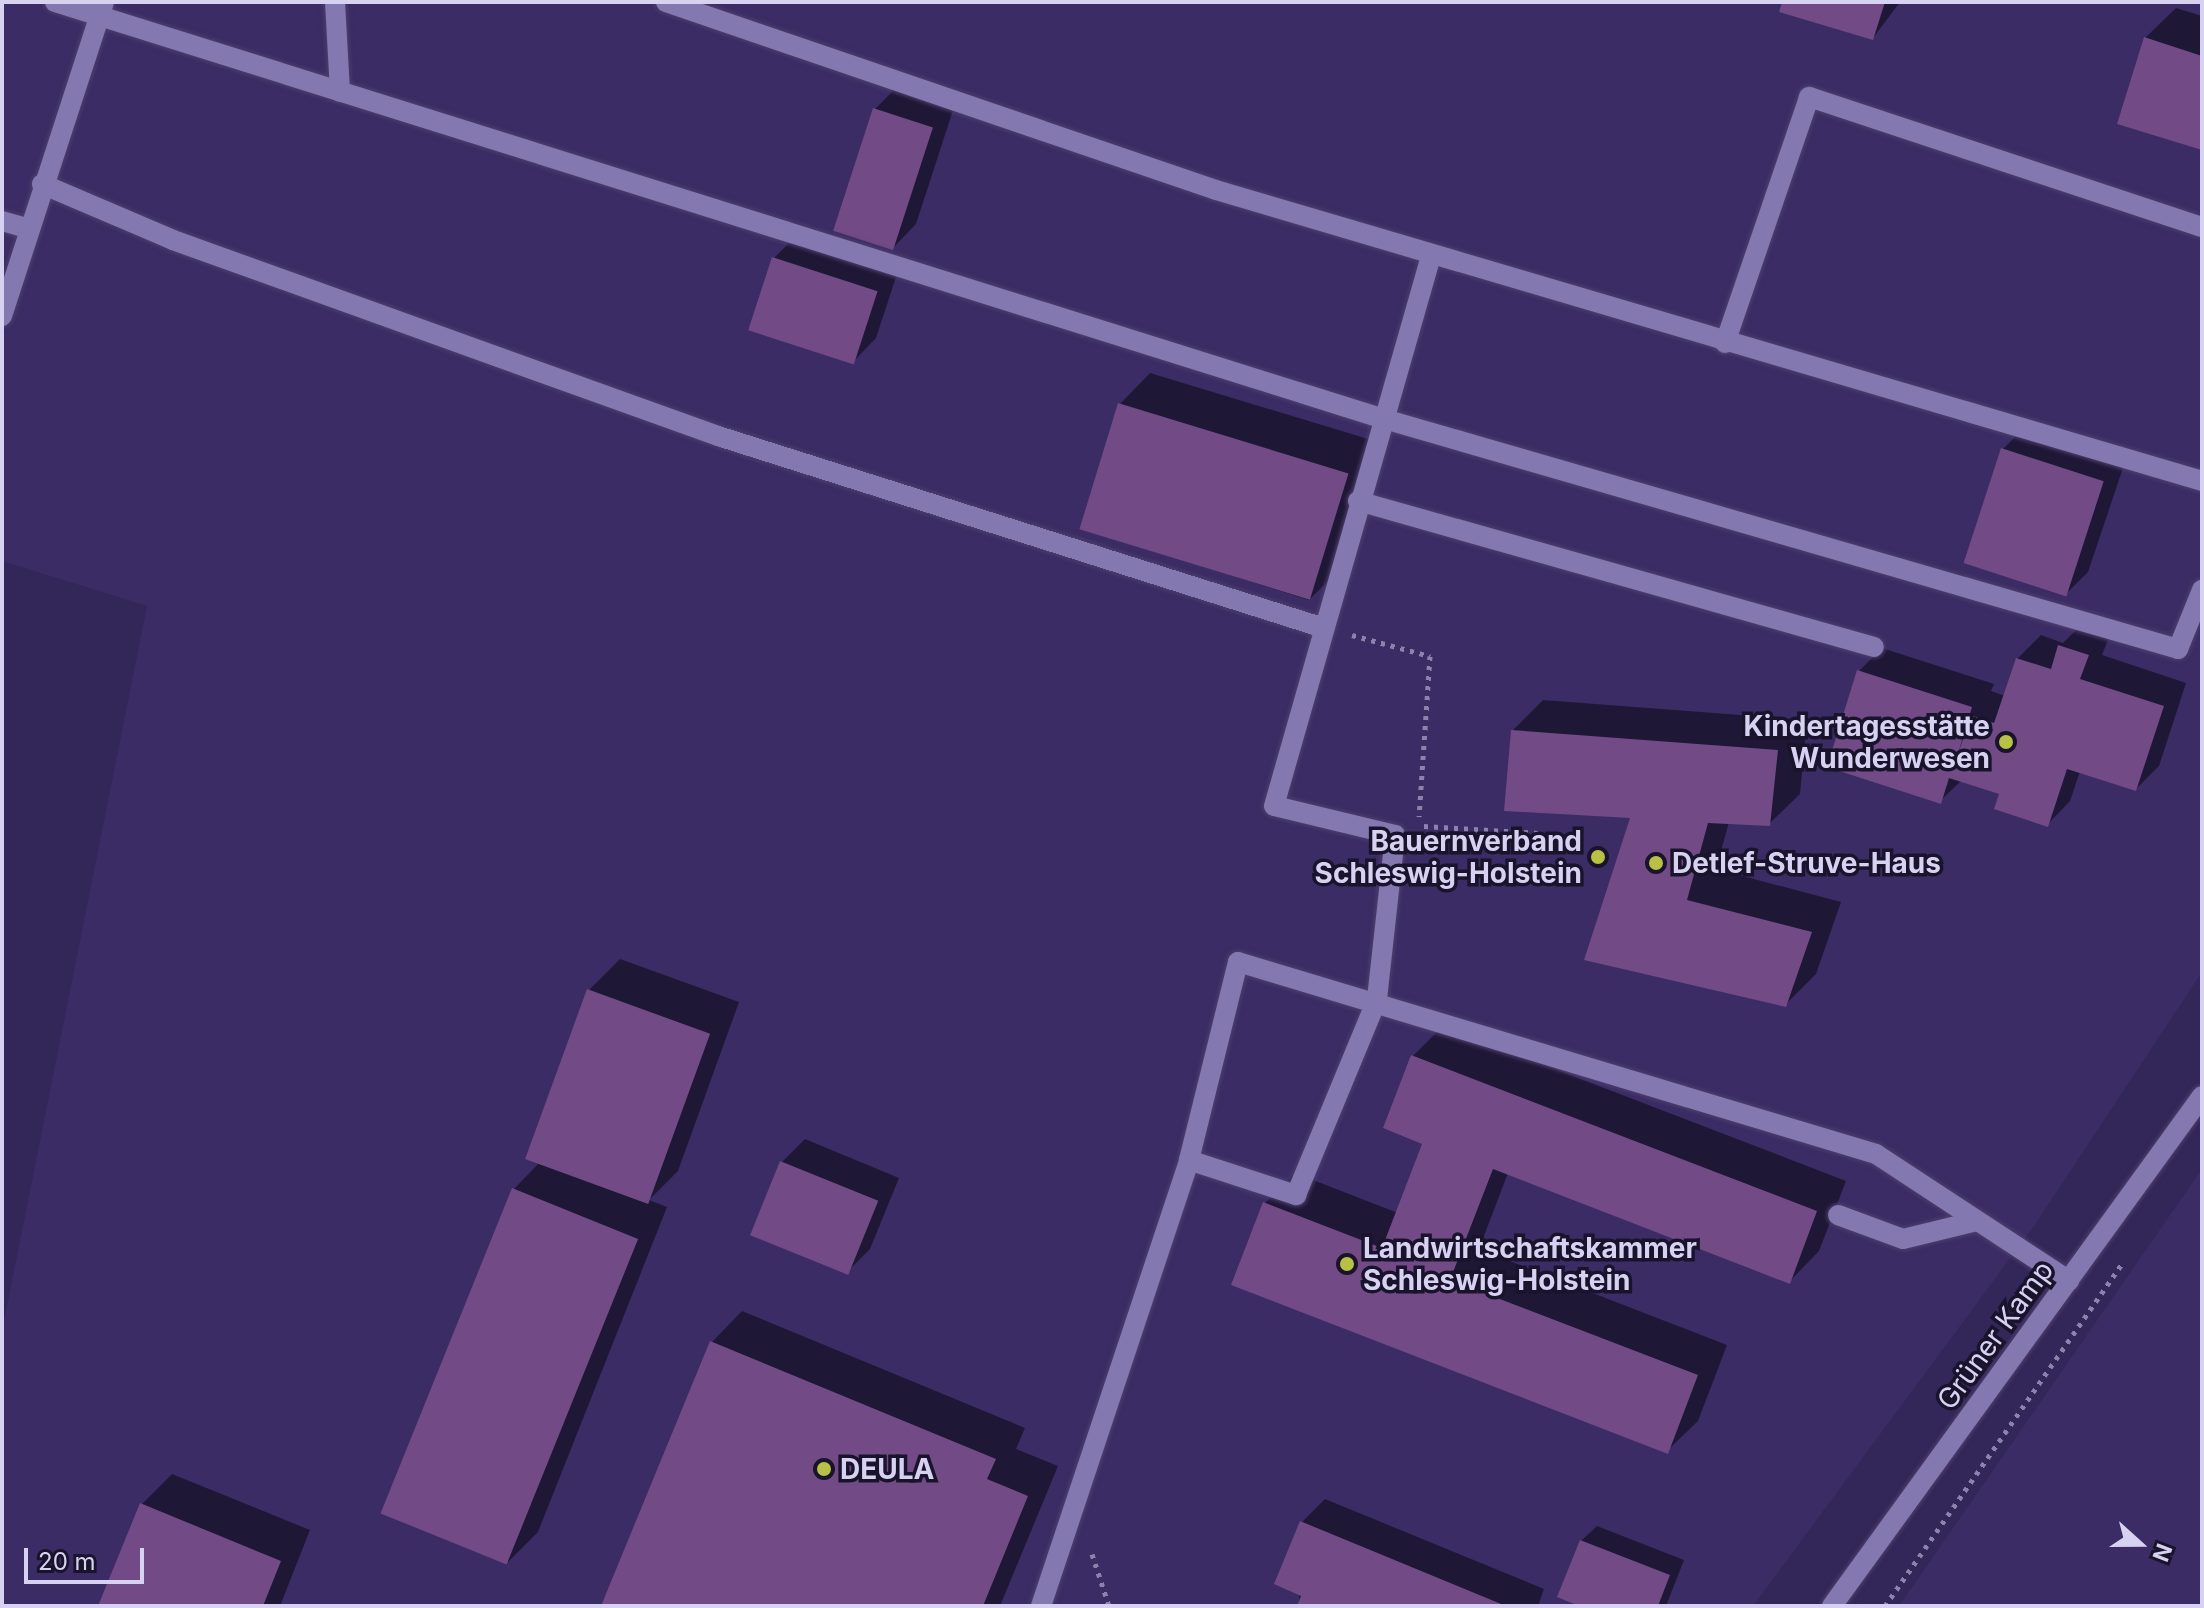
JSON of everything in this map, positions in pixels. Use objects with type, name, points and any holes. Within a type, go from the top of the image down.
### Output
[{"type":"street","points":[[55,2],[102,9],[340,92],[1381,418],[2178,649],[2202,590]]},
{"type":"street","points":[[335,2],[340,92]]},
{"type":"street","points":[[666,2],[1431,256],[1725,343],[1959,404],[2202,481]]},
{"type":"street","points":[[2,316],[27,228],[102,9]]},
{"type":"street","points":[[1725,343],[1809,97],[2202,227]]},
{"type":"street","points":[[42,184],[173,240],[718,436],[1321,627]]},
{"type":"street","points":[[2,221],[27,228]]},
{"type":"street","points":[[1189,1160],[1296,1195],[1377,999],[1395,835],[1274,806],[1321,627],[1431,256]]},
{"type":"street","points":[[1358,501],[1874,647]]},
{"type":"street","points":[[1041,1606],[1189,1160],[1238,962],[1377,999],[1876,1154],[2069,1281]]},
{"type":"street","name":"Grüner Kamp","points":[[1832,1606],[2202,1096]]},
{"type":"street","points":[[1838,1215],[1903,1239],[1977,1221]]},
{"type":"path","points":[[1321,627],[1430,656],[1418,825],[1539,833]]},
{"type":"path","points":[[1885,1606],[2130,1253]]},
{"type":"shaded area","points":[[2,2],[2202,2],[2202,972],[2034,1226],[1753,1606],[2,1606],[2,1331],[147,606],[2,561]]},
{"type":"shaded area","points":[[2202,1169],[2202,1606],[1899,1606]]},
{"type":"building","points":[[1782,2],[1885,2],[1873,40],[1779,12]]},
{"type":"building","points":[[2144,37],[2202,56],[2202,150],[2117,124]]},
{"type":"building","points":[[873,108],[933,127],[893,250],[833,231]]},
{"type":"building","points":[[772,257],[878,291],[854,365],[748,330]]},
{"type":"building","points":[[1118,403],[1348,473],[1310,600],[1079,529]]},
{"type":"building","points":[[2001,448],[2104,481],[2066,596],[1964,563]]},
{"type":"building","points":[[2058,645],[2089,655],[2080,679],[2164,706],[2136,791],[2067,769],[2048,827],[1994,809],[1999,794],[1949,778],[1941,804],[1827,767],[1857,670],[1972,707],[1957,757],[1971,715],[1994,723],[2016,658],[2051,669]]},
{"type":"building","name":"Detlef-Struve-Haus","points":[[1511,730],[1778,750],[1770,826],[1708,823],[1687,900],[1812,932],[1786,1007],[1584,960],[1630,818],[1504,811]]},
{"type":"building","points":[[587,989],[710,1034],[648,1204],[525,1159]]},
{"type":"building","name":"Landwirtschaftskammer Schleswig-Holstein","points":[[1411,1055],[1817,1211],[1790,1284],[1493,1169],[1450,1280],[1698,1375],[1668,1454],[1231,1285],[1263,1202],[1382,1248],[1422,1144],[1383,1128]]},
{"type":"building","points":[[780,1161],[878,1201],[848,1275],[750,1235]]},
{"type":"building","points":[[512,1188],[638,1239],[507,1564],[381,1513]]},
{"type":"building","name":"DEULA","points":[[710,1341],[996,1459],[987,1479],[1028,1496],[983,1606],[601,1606]]},
{"type":"building","points":[[140,1503],[281,1561],[263,1606],[98,1606]]},
{"type":"building","points":[[1300,1521],[1506,1606],[1297,1606],[1301,1596],[1274,1584]]},
{"type":"building","points":[[1580,1540],[1670,1575],[1658,1606],[1579,1606],[1557,1597]]},
{"type":"place","name":"Kindertagesstätte Wunderwesen","points":[[2006,742]]},
{"type":"place","name":"Bauernverband Schleswig-Holstein","points":[[1598,857]]},
{"type":"place","name":"Detlef-Struve-Haus","points":[[1656,863]]},
{"type":"place","name":"Landwirtschaftskammer Schleswig-Holstein","points":[[1347,1264]]},
{"type":"place","name":"DEULA","points":[[824,1469]]}]
